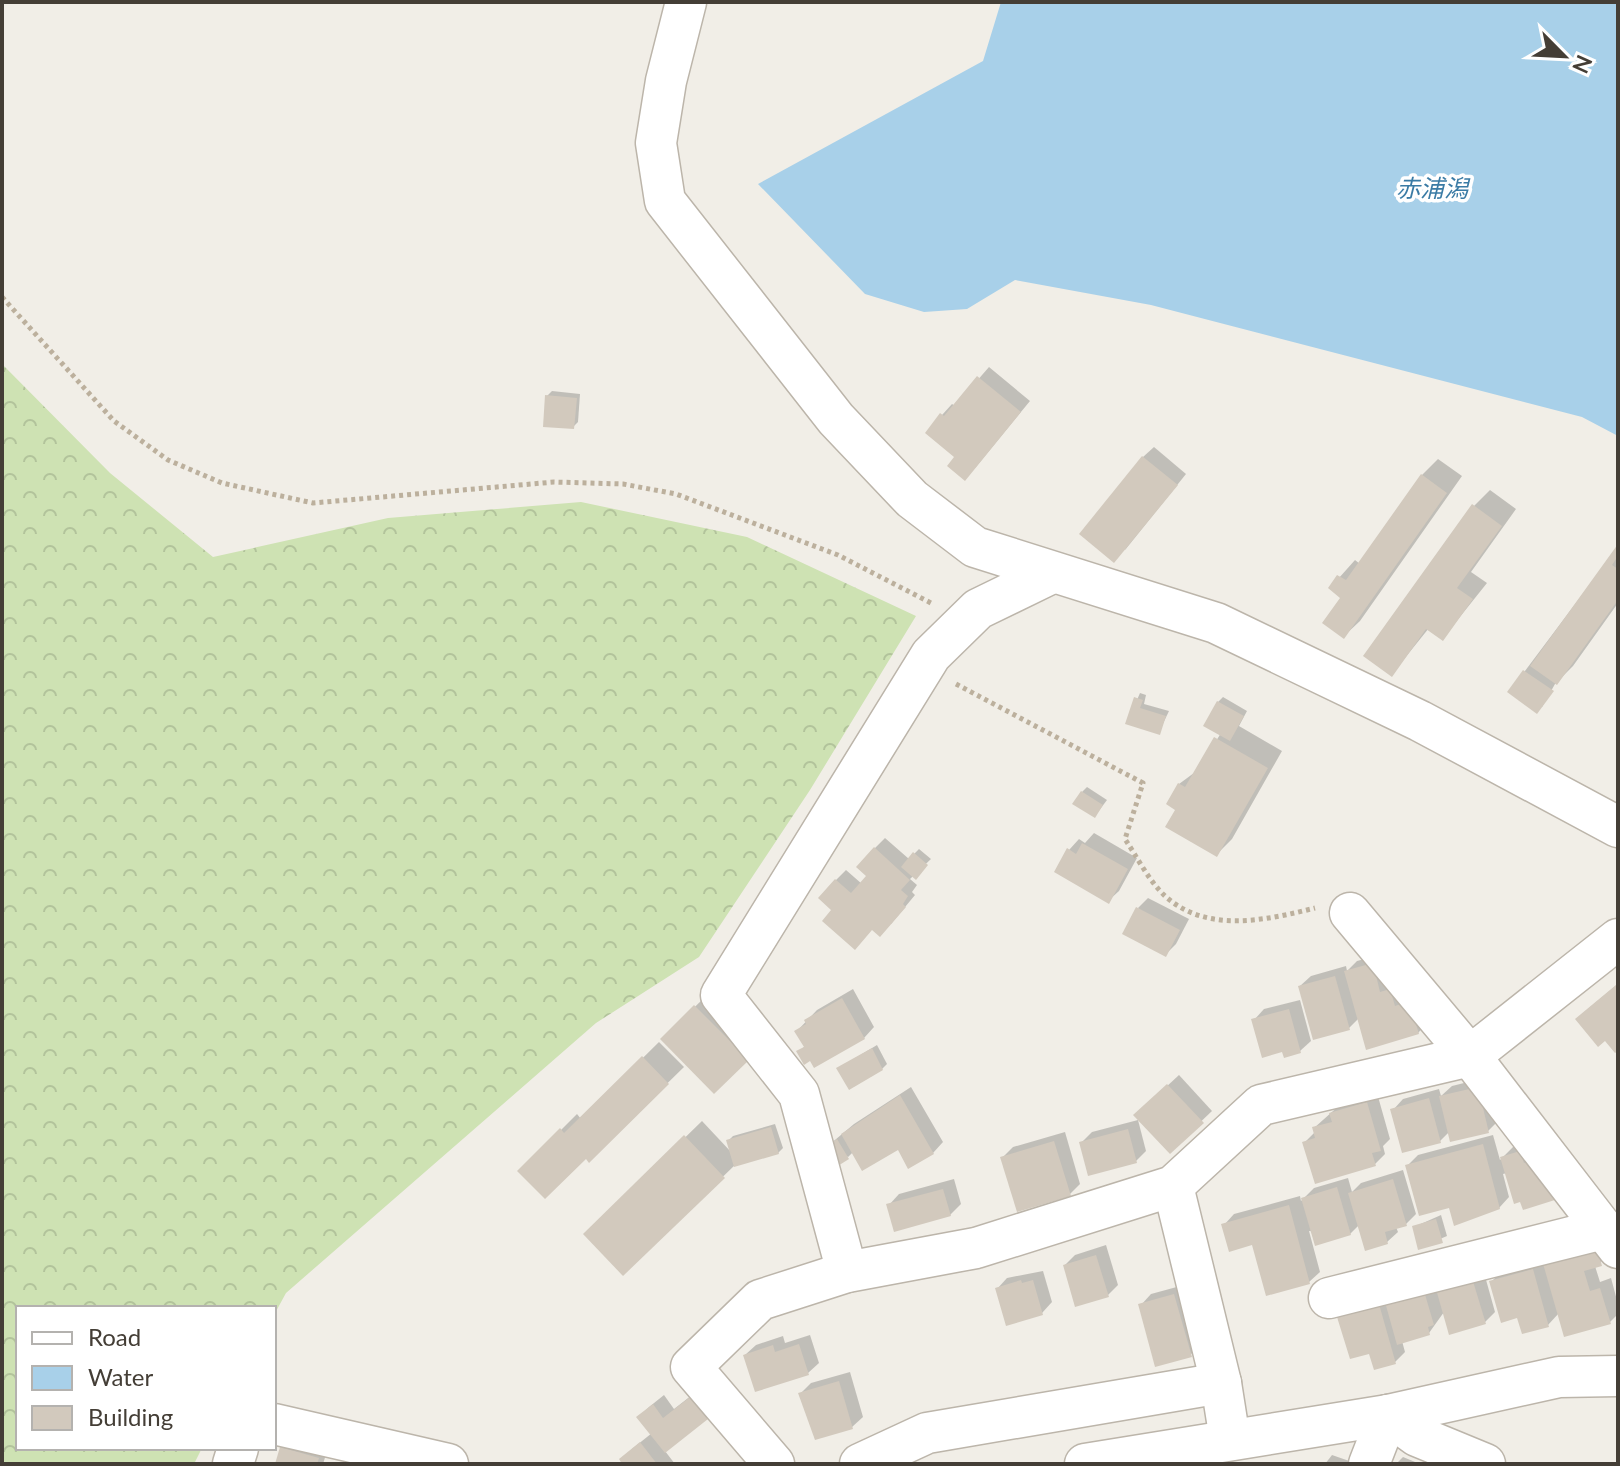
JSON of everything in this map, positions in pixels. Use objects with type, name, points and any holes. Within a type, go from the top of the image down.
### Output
[{"type":"street","points":[[686,2],[666,81],[656,143],[665,201],[836,419],[912,499],[975,547],[1050,574],[1216,623],[1420,721],[1618,827]]},
{"type":"street","points":[[847,1272],[799,1094],[721,995],[931,655],[978,609],[1050,574]]},
{"type":"street","points":[[1329,1298],[1611,1239],[1470,1056],[1350,913]]},
{"type":"street","points":[[774,1464],[691,1367],[760,1300],[847,1272],[976,1248],[1173,1186],[1261,1105],[1470,1056],[1618,939]]},
{"type":"street","points":[[1173,1186],[1221,1383],[1230,1440]]},
{"type":"street","points":[[1085,1464],[1388,1415],[1559,1377],[1618,1376]]},
{"type":"street","points":[[860,1464],[927,1433],[1221,1383]]},
{"type":"street","points":[[1369,1464],[1388,1415]]},
{"type":"street","points":[[1388,1415],[1417,1436],[1485,1464]]},
{"type":"street","points":[[276,1424],[448,1464]]},
{"type":"path","points":[[2,297],[114,421],[168,460],[222,483],[313,503],[554,482],[623,484],[676,494],[838,555],[947,610],[978,609]]},
{"type":"path","points":[[924,666],[1019,721],[1143,783],[1125,839],[1165,896],[1204,917],[1230,922],[1273,918],[1316,908],[1350,913]]},
{"type":"green space","points":[[2,364],[110,473],[213,557],[388,518],[581,502],[747,537],[916,616],[810,790],[699,957],[596,1023],[286,1293],[276,1311],[276,1306],[16,1306],[16,1450],[201,1450],[194,1464],[2,1464]]},
{"type":"water","name":"赤浦潟","points":[[1001,2],[1618,2],[1618,436],[1582,417],[1151,305],[1015,280],[967,309],[924,312],[865,294],[758,184],[983,61]]},
{"type":"building","points":[[977,376],[1021,412],[965,481],[947,466],[954,457],[925,433],[940,413],[944,416]]},
{"type":"building","points":[[545,395],[577,398],[574,429],[543,427]]},
{"type":"building","points":[[1142,456],[1178,485],[1114,563],[1079,534]]},
{"type":"building","points":[[1421,474],[1447,493],[1344,639],[1322,623],[1340,598],[1328,588],[1337,575],[1346,580]]},
{"type":"building","points":[[1472,504],[1502,526],[1457,588],[1473,599],[1443,641],[1426,629],[1392,677],[1363,656]]},
{"type":"building","points":[[1618,544],[1618,556],[1612,565],[1618,569],[1618,600],[1557,685],[1530,666]]},
{"type":"building","points":[[1523,670],[1554,691],[1537,714],[1507,692]]},
{"type":"building","points":[[1134,697],[1143,700],[1140,708],[1166,716],[1160,735],[1125,724]]},
{"type":"building","points":[[1217,701],[1244,716],[1230,741],[1203,726]]},
{"type":"building","points":[[1214,737],[1268,768],[1217,857],[1165,827],[1175,810],[1166,804],[1178,783],[1185,787]]},
{"type":"building","points":[[1081,791],[1103,805],[1095,818],[1072,804]]},
{"type":"building","points":[[1082,843],[1128,869],[1109,904],[1054,872],[1067,848],[1076,854]]},
{"type":"building","points":[[874,847],[910,880],[901,890],[908,896],[903,904],[906,907],[880,937],[872,930],[855,950],[822,921],[831,910],[818,898],[835,879],[851,893],[866,876],[856,867]]},
{"type":"building","points":[[913,852],[928,865],[916,880],[901,867]]},
{"type":"building","points":[[1136,907],[1180,930],[1166,957],[1122,934]]},
{"type":"building","points":[[1373,963],[1380,992],[1390,989],[1395,1006],[1409,1001],[1419,1034],[1366,1050],[1344,971]]},
{"type":"building","points":[[1335,976],[1350,1030],[1313,1040],[1298,986]]},
{"type":"building","points":[[1616,985],[1618,1051],[1615,1053],[1605,1041],[1598,1047],[1575,1019]]},
{"type":"building","points":[[842,998],[865,1039],[814,1068],[810,1061],[804,1065],[796,1051],[804,1047],[794,1031],[806,1024],[804,1020]]},
{"type":"building","points":[[694,1005],[749,1060],[714,1094],[660,1039]]},
{"type":"building","points":[[1289,1009],[1301,1053],[1284,1058],[1282,1052],[1262,1058],[1251,1019]]},
{"type":"building","points":[[872,1048],[883,1070],[849,1090],[836,1068]]},
{"type":"building","points":[[642,1056],[669,1084],[589,1163],[586,1159],[545,1199],[517,1171],[560,1128],[564,1133]]},
{"type":"building","points":[[1167,1084],[1204,1123],[1170,1154],[1133,1115]]},
{"type":"building","points":[[1478,1087],[1489,1133],[1450,1142],[1439,1096]]},
{"type":"building","points":[[900,1095],[934,1154],[908,1169],[898,1150],[862,1171],[841,1134]]},
{"type":"building","points":[[1429,1098],[1441,1143],[1402,1153],[1390,1109]]},
{"type":"building","points":[[1367,1102],[1381,1151],[1372,1153],[1376,1166],[1315,1184],[1302,1142],[1315,1138],[1312,1127],[1332,1122],[1329,1113]]},
{"type":"building","points":[[771,1127],[779,1154],[734,1167],[726,1140]]},
{"type":"building","points":[[1128,1129],[1137,1163],[1088,1176],[1079,1142]]},
{"type":"building","points":[[684,1135],[725,1178],[623,1276],[583,1234]]},
{"type":"building","points":[[837,1139],[849,1159],[833,1169],[822,1149]]},
{"type":"building","points":[[1054,1141],[1071,1196],[1017,1212],[1000,1157]]},
{"type":"building","points":[[1483,1144],[1500,1209],[1454,1226],[1449,1208],[1419,1216],[1405,1165]]},
{"type":"building","points":[[1520,1151],[1524,1163],[1537,1159],[1558,1199],[1523,1210],[1520,1202],[1514,1204],[1500,1157]]},
{"type":"building","points":[[1393,1179],[1407,1226],[1385,1232],[1388,1244],[1365,1251],[1348,1193]]},
{"type":"building","points":[[1337,1187],[1351,1235],[1315,1246],[1301,1198]]},
{"type":"building","points":[[943,1189],[951,1216],[894,1232],[886,1204]]},
{"type":"building","points":[[1289,1205],[1310,1284],[1266,1296],[1252,1245],[1229,1252],[1221,1224]]},
{"type":"building","points":[[1436,1219],[1443,1243],[1418,1250],[1412,1226]]},
{"type":"building","points":[[1596,1244],[1602,1266],[1584,1271],[1590,1291],[1600,1288],[1611,1324],[1564,1337],[1542,1260]]},
{"type":"building","points":[[1096,1255],[1109,1297],[1075,1307],[1063,1265]]},
{"type":"building","points":[[1533,1269],[1549,1327],[1522,1334],[1517,1318],[1501,1323],[1489,1281]]},
{"type":"building","points":[[1472,1278],[1486,1324],[1449,1335],[1436,1289]]},
{"type":"building","points":[[1021,1280],[1022,1283],[1033,1280],[1043,1315],[1006,1326],[995,1288]]},
{"type":"building","points":[[1424,1291],[1434,1325],[1428,1327],[1430,1335],[1397,1345],[1385,1302]]},
{"type":"building","points":[[1174,1294],[1192,1357],[1155,1367],[1138,1304]]},
{"type":"building","points":[[1379,1304],[1396,1364],[1374,1370],[1369,1354],[1350,1359],[1337,1317]]},
{"type":"building","points":[[799,1344],[809,1375],[755,1392],[743,1355],[773,1345],[775,1352]]},
{"type":"building","points":[[839,1381],[853,1429],[815,1440],[798,1393]]},
{"type":"building","points":[[690,1397],[708,1419],[665,1453],[636,1417],[653,1404],[663,1418]]},
{"type":"building","points":[[640,1442],[657,1464],[622,1464],[619,1459]]},
{"type":"building","points":[[280,1447],[319,1458],[317,1464],[275,1464]]}]
